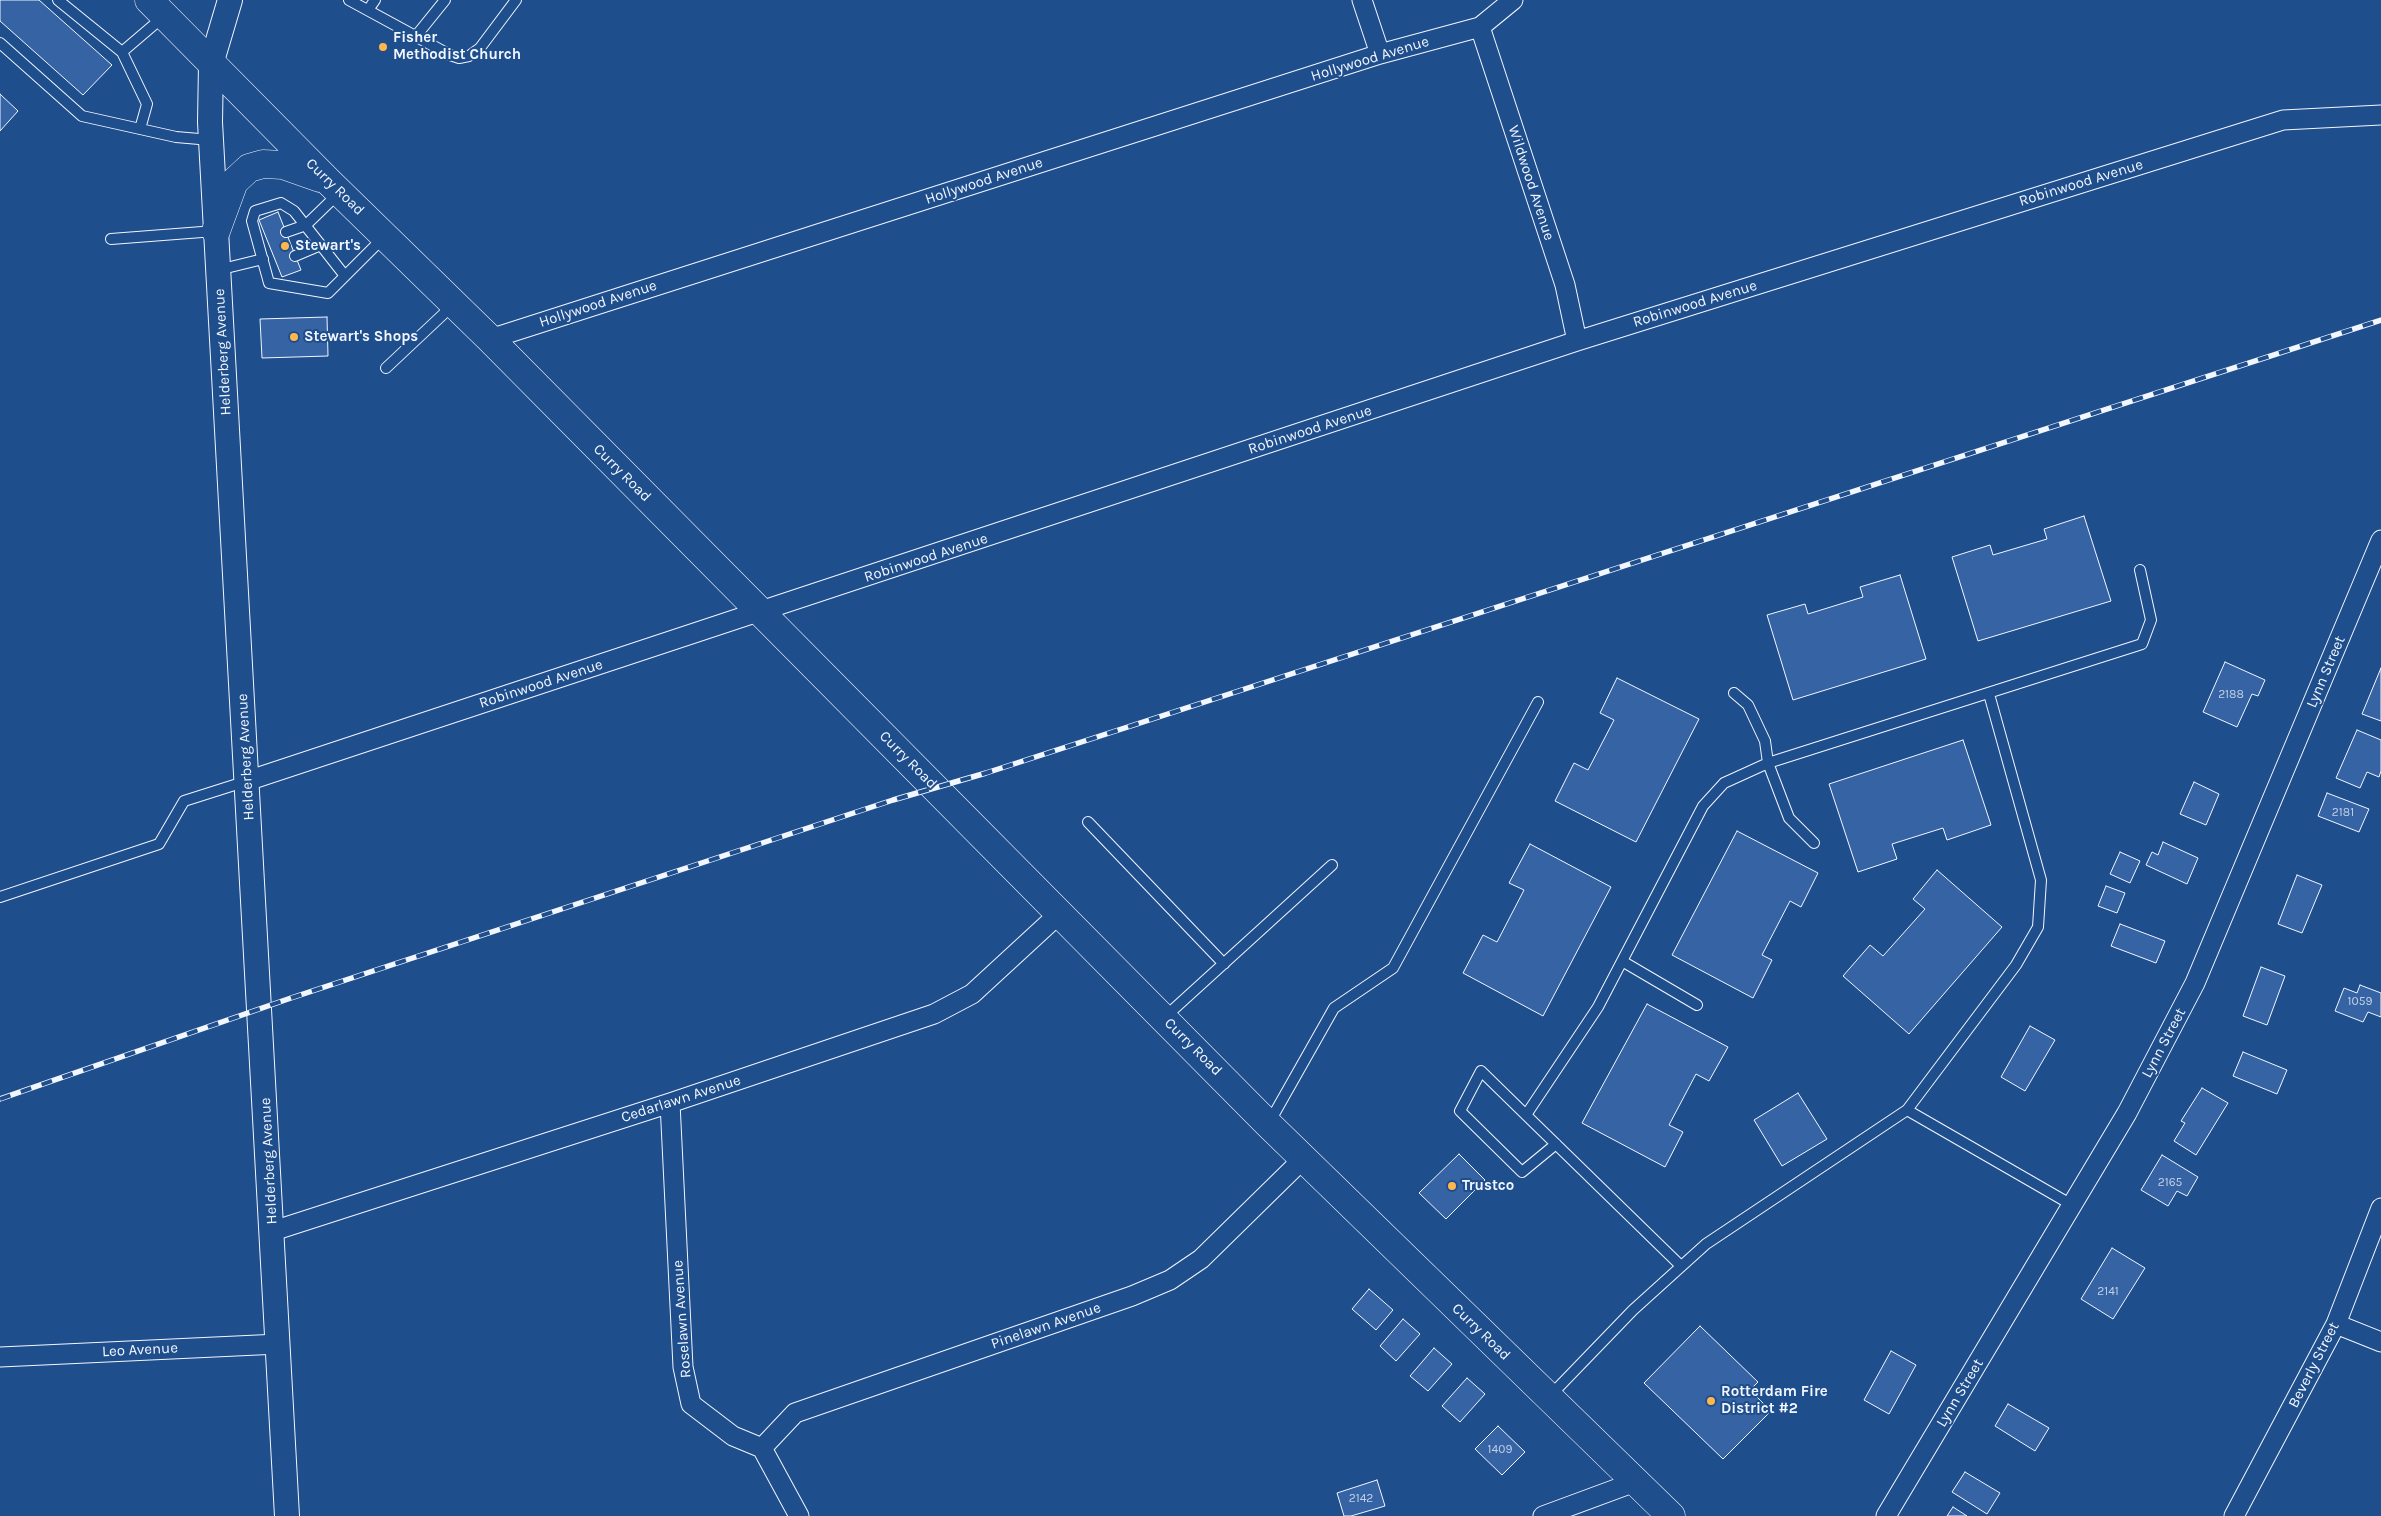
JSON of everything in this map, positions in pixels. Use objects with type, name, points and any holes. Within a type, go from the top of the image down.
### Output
[{"type":"main road","name":"Curry Road","points":[[156,8],[334,187],[490,339],[1268,1124],[1671,1516]]},
{"type":"main road","points":[[216,231],[234,182],[249,168],[262,164],[283,165],[334,187]]},
{"type":"street","name":"Helderberg Avenue","points":[[230,0],[211,64],[211,140],[280,1344],[288,1516]]},
{"type":"street","points":[[1362,0],[1380,54]]},
{"type":"street","points":[[1480,26],[1513,0]]},
{"type":"street","name":"Hollywood Avenue","points":[[490,339],[1380,54],[1480,26]]},
{"type":"street","name":"Wildwood Avenue","points":[[1480,26],[1565,285],[1577,341]]},
{"type":"street","name":"Robinwood Avenue","points":[[247,781],[760,613],[1577,341],[2283,120],[2381,115]]},
{"type":"street","name":"Lynn Street","points":[[1886,1516],[2127,1113],[2195,984],[2381,540]]},
{"type":"street","name":"Cedarlawn Avenue","points":[[273,1231],[670,1103],[934,1014],[972,994],[1060,912]]},
{"type":"street","name":"Roselawn Avenue","points":[[670,1103],[683,1367],[691,1404],[733,1436],[762,1448]]},
{"type":"street","name":"Pinelawn Avenue","points":[[762,1448],[795,1413],[1132,1296],[1170,1280],[1201,1259],[1304,1158]]},
{"type":"street","name":"Beverly Street","points":[[2234,1516],[2336,1324],[2381,1208]]},
{"type":"street","points":[[2336,1324],[2381,1342]]},
{"type":"street","name":"Leo Avenue","points":[[0,1357],[280,1344]]},
{"type":"street","points":[[762,1448],[799,1516]]},
{"type":"street","points":[[1543,1516],[1635,1482]]},
{"type":"lane","points":[[58,0],[122,52],[147,104],[140,128]]},
{"type":"lane","points":[[349,0],[450,55],[459,58],[469,56],[480,48],[516,0]]},
{"type":"lane","points":[[368,10],[375,0]]},
{"type":"lane","points":[[416,36],[446,0]]},
{"type":"lane","points":[[122,52],[156,8]]},
{"type":"lane","points":[[0,43],[82,116],[176,137],[211,140]]},
{"type":"lane","points":[[286,232],[306,225],[334,187]]},
{"type":"lane","points":[[345,276],[294,211],[281,203],[255,211],[252,221],[262,241],[264,263],[269,284],[328,293],[345,276],[384,236]]},
{"type":"lane","points":[[111,239],[216,231]]},
{"type":"lane","points":[[295,256],[321,245]]},
{"type":"lane","points":[[218,270],[276,263]]},
{"type":"lane","points":[[386,368],[454,304]]},
{"type":"lane","points":[[1526,1115],[1598,1008],[1703,806],[1724,783],[1768,763],[2142,644],[2151,620],[2140,570]]},
{"type":"lane","points":[[1734,692],[1748,705],[1764,741],[1768,763],[1789,818],[1814,843]]},
{"type":"lane","points":[[1548,1398],[1633,1310],[1706,1244],[1907,1110],[2016,965],[2038,927],[2041,880],[1989,694]]},
{"type":"lane","points":[[1268,1124],[1334,1008],[1393,968],[1538,702]]},
{"type":"lane","points":[[0,897],[159,844],[184,801],[247,781]]},
{"type":"lane","points":[[1088,822],[1224,964]]},
{"type":"lane","points":[[1164,1018],[1332,865]]},
{"type":"lane","points":[[1622,961],[1697,1005]]},
{"type":"lane","points":[[1556,1144],[1522,1172],[1460,1110],[1481,1071],[1556,1144],[1681,1266]]},
{"type":"lane","points":[[1907,1110],[2072,1205]]},
{"type":"building","points":[[0,0],[39,0],[112,65],[83,95],[0,21]]},
{"type":"building","points":[[0,94],[18,111],[0,131]]},
{"type":"building","points":[[278,212],[301,270],[282,277],[259,220]]},
{"type":"building","name":"Stewart's Shops","points":[[327,317],[328,356],[262,358],[260,319]]},
{"type":"building","points":[[2084,516],[2111,601],[1978,641],[1952,557],[1990,545],[1993,555],[2047,539],[2044,529]]},
{"type":"building","points":[[1900,575],[1926,659],[1793,700],[1767,615],[1805,604],[1808,614],[1863,597],[1860,587]]},
{"type":"building","points":[[2225,662],[2265,680],[2258,696],[2252,694],[2237,727],[2203,712]]},
{"type":"building","points":[[2381,668],[2381,721],[2362,714]]},
{"type":"building","points":[[1617,678],[1699,719],[1636,842],[1555,801],[1574,763],[1588,770],[1614,720],[1600,713]]},
{"type":"building","points":[[2357,730],[2381,740],[2381,771],[2379,777],[2367,772],[2360,788],[2336,778]]},
{"type":"building","points":[[1963,740],[1991,825],[1947,840],[1943,828],[1892,844],[1897,859],[1858,872],[1829,784]]},
{"type":"building","points":[[2194,782],[2219,794],[2206,825],[2180,814]]},
{"type":"building","points":[[2327,793],[2369,809],[2359,832],[2318,816]]},
{"type":"building","points":[[1737,831],[1818,873],[1801,907],[1790,901],[1762,955],[1772,960],[1753,998],[1672,955]]},
{"type":"building","points":[[2163,842],[2198,858],[2187,884],[2146,865],[2152,852],[2158,855]]},
{"type":"building","points":[[1530,844],[1611,887],[1543,1016],[1463,973],[1483,935],[1497,942],[1524,890],[1509,883]]},
{"type":"building","points":[[2120,852],[2140,861],[2130,883],[2110,874]]},
{"type":"building","points":[[1937,870],[2002,927],[1909,1034],[1843,976],[1870,945],[1883,956],[1925,909],[1913,899]]},
{"type":"building","points":[[2297,875],[2322,885],[2302,933],[2278,924]]},
{"type":"building","points":[[2106,886],[2125,893],[2117,913],[2098,906]]},
{"type":"building","points":[[2120,924],[2165,941],[2156,963],[2111,946]]},
{"type":"building","points":[[2261,967],[2285,976],[2267,1025],[2243,1016]]},
{"type":"building","points":[[2360,985],[2381,993],[2381,1017],[2368,1012],[2363,1022],[2335,1011],[2344,988],[2357,993]]},
{"type":"building","points":[[1647,1004],[1728,1047],[1709,1081],[1696,1074],[1669,1125],[1683,1132],[1665,1167],[1582,1123]]},
{"type":"building","points":[[2030,1026],[2055,1040],[2025,1091],[2001,1077]]},
{"type":"building","points":[[2243,1052],[2287,1070],[2277,1094],[2233,1076]]},
{"type":"building","points":[[2202,1088],[2228,1103],[2196,1155],[2174,1141],[2185,1123],[2181,1121]]},
{"type":"building","points":[[1798,1093],[1827,1139],[1782,1166],[1754,1120]]},
{"type":"building","name":"Trustco","points":[[1459,1154],[1485,1180],[1446,1219],[1419,1193]]},
{"type":"building","points":[[2162,1155],[2198,1177],[2187,1196],[2177,1191],[2168,1206],[2141,1190]]},
{"type":"building","points":[[2112,1248],[2145,1268],[2113,1319],[2081,1299]]},
{"type":"building","points":[[1369,1289],[1393,1310],[1376,1330],[1352,1309]]},
{"type":"building","points":[[1403,1319],[1420,1334],[1396,1361],[1380,1346]]},
{"type":"building","name":"Rotterdam Fire District #2","points":[[1700,1326],[1758,1382],[1750,1390],[1771,1411],[1723,1459],[1644,1383]]},
{"type":"building","points":[[1434,1348],[1452,1364],[1428,1391],[1410,1376]]},
{"type":"building","points":[[1891,1351],[1916,1365],[1889,1414],[1864,1400]]},
{"type":"building","points":[[1467,1378],[1485,1394],[1460,1422],[1442,1406]]},
{"type":"building","points":[[2008,1404],[2049,1428],[2035,1451],[1995,1426]]},
{"type":"building","points":[[1498,1426],[1525,1452],[1502,1475],[1475,1449]]},
{"type":"building","points":[[1965,1472],[2000,1493],[1987,1514],[1952,1492]]},
{"type":"building","points":[[1377,1480],[1385,1506],[1351,1516],[1344,1516],[1337,1493]]},
{"type":"building","points":[[1953,1507],[1967,1516],[1947,1516]]},
{"type":"railway","points":[[0,1099],[291,998],[893,800],[986,773],[2381,320]]},
{"type":"place","name":"Fisher Methodist Church","points":[[383,47]]},
{"type":"place","name":"Stewart's","points":[[285,246]]},
{"type":"place","name":"Stewart's Shops","points":[[294,337]]},
{"type":"place","name":"Trustco","points":[[1452,1186]]},
{"type":"place","name":"Rotterdam Fire District #2","points":[[1711,1401]]}]
